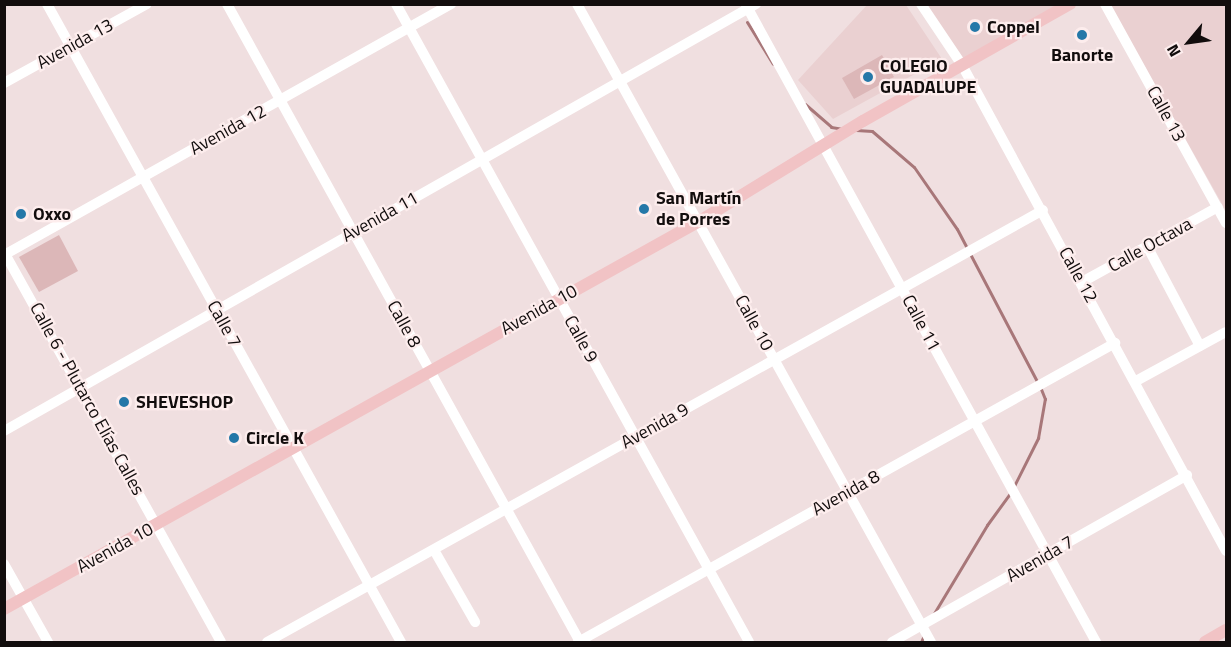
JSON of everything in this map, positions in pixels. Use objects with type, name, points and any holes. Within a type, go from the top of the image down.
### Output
[{"type":"main road","name":"Avenida 10","points":[[4,609],[698,222],[863,121],[1070,4]]},
{"type":"main road","points":[[1205,642],[1227,630]]},
{"type":"street","name":"Calle 7","points":[[47,4],[401,642]]},
{"type":"street","name":"Avenida 13","points":[[4,83],[147,4]]},
{"type":"street","name":"Calle 8","points":[[227,4],[579,642]]},
{"type":"street","name":"Calle 9","points":[[396,4],[749,642]]},
{"type":"street","name":"Avenida 12","points":[[5,253],[451,4]]},
{"type":"street","name":"Calle 10","points":[[577,4],[931,642]]},
{"type":"street","name":"Calle 12","points":[[921,4],[962,65],[1227,551]]},
{"type":"street","name":"Calle 13","points":[[1105,4],[1227,223]]},
{"type":"street","name":"Avenida 11","points":[[4,431],[82,389],[750,6]]},
{"type":"street","name":"Calle 11","points":[[750,6],[822,146],[903,288],[974,422],[1096,642]]},
{"type":"street","name":"Calle Octava","points":[[1082,282],[1218,207]]},
{"type":"street","name":"Avenida 9","points":[[267,642],[1042,210]]},
{"type":"street","points":[[1147,246],[1200,346]]},
{"type":"street","name":"Calle 6 - Plutarco Elías Calles","points":[[5,253],[221,642]]},
{"type":"street","points":[[1136,381],[1227,332]]},
{"type":"street","name":"Avenida 8","points":[[579,642],[1115,343]]},
{"type":"street","name":"Avenida 7","points":[[892,642],[1187,475]]},
{"type":"street","points":[[434,550],[475,622]]},
{"type":"street","points":[[4,564],[48,642]]},
{"type":"shaded area","name":"COLEGIO GUADALUPE","points":[[867,5],[906,5],[942,59],[833,119],[798,80]]},
{"type":"shaded area","points":[[921,5],[1072,5],[962,65]]},
{"type":"shaded area","points":[[1110,5],[1226,5],[1226,211]]},
{"type":"shaded area","name":"COLEGIO GUADALUPE","points":[[882,55],[894,77],[854,99],[842,78]]},
{"type":"shaded area","points":[[59,235],[78,271],[39,292],[19,257]]},
{"type":"waterway","points":[[747,22],[773,64]]},
{"type":"waterway","points":[[805,104],[831,127],[843,129]]},
{"type":"waterway","points":[[856,130],[872,131],[914,167],[957,229],[1038,383]]},
{"type":"waterway","points":[[1014,486],[1038,438],[1045,399],[1041,389]]},
{"type":"waterway","points":[[933,615],[987,525],[1011,492]]},
{"type":"waterway","points":[[921,642],[924,635]]},
{"type":"place","name":"Coppel","points":[[975,27]]},
{"type":"place","name":"Banorte","points":[[1082,35]]},
{"type":"place","name":"COLEGIO GUADALUPE","points":[[868,77]]},
{"type":"place","name":"San Martín de Porres","points":[[644,209]]},
{"type":"place","name":"Oxxo","points":[[21,214]]},
{"type":"place","name":"SHEVESHOP","points":[[124,402]]},
{"type":"place","name":"Circle K","points":[[234,438]]}]
